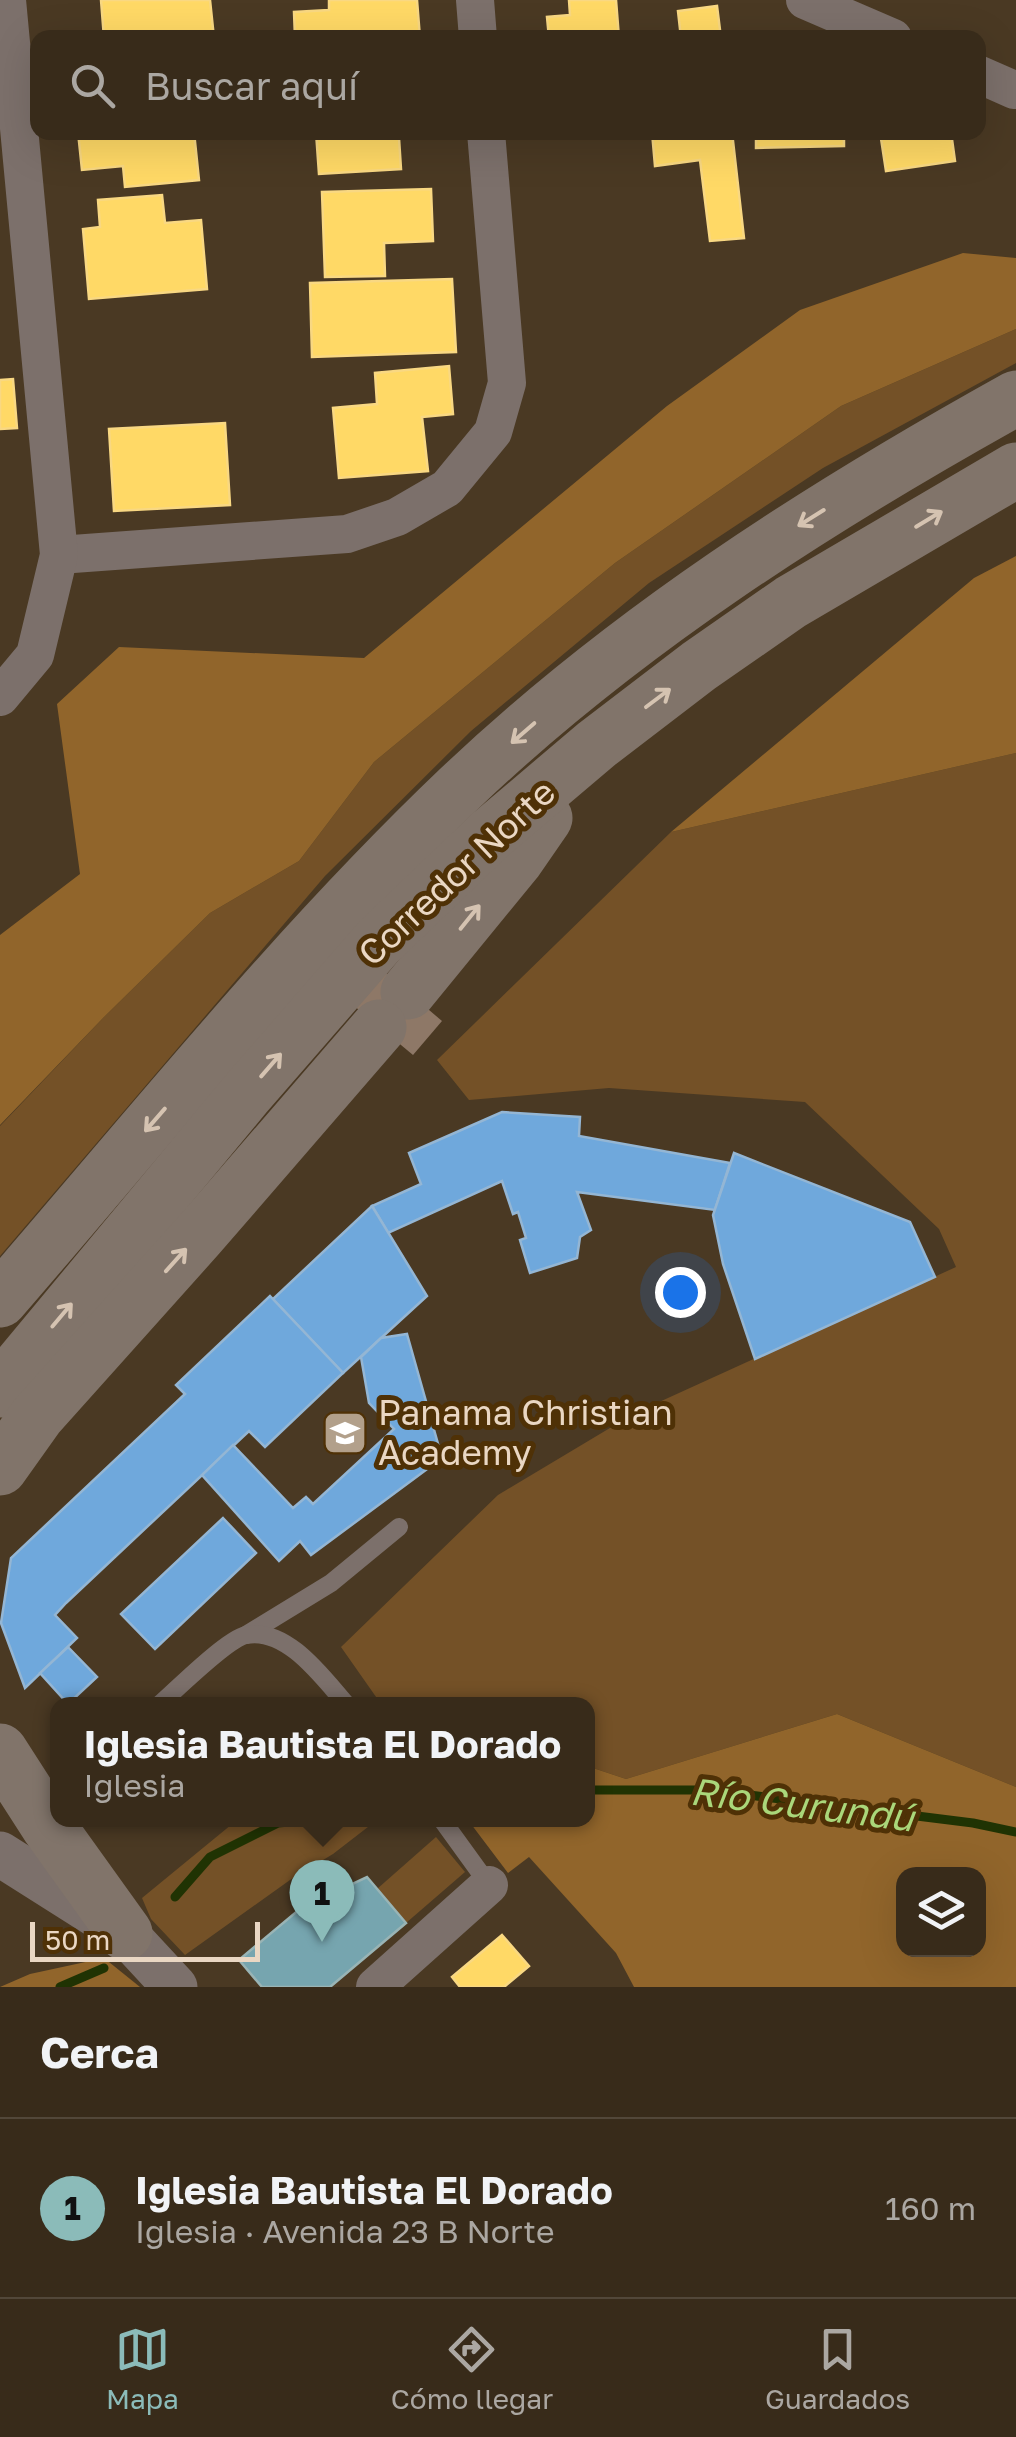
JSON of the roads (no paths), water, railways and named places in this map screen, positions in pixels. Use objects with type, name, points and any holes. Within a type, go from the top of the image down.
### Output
[{"type":"highway","name":"Corredor Norte","points":[[0,1300],[294,960],[381,865],[462,785],[610,659],[769,544],[916,453],[1016,398]]},
{"type":"highway","name":"Corredor Norte","points":[[0,1390],[379,941],[492,833],[597,744],[791,602],[1016,470]]},
{"type":"highway","points":[[0,1468],[37,1416],[394,1009],[516,860],[597,744]]},
{"type":"highway","points":[[0,1751],[50,1819]]},
{"type":"highway","points":[[56,1827],[125,1933]]},
{"type":"street","points":[[0,697],[36,655],[59,554],[7,0]]},
{"type":"street","points":[[475,0],[477,30]]},
{"type":"street","points":[[806,0],[874,30]]},
{"type":"street","points":[[986,78],[1014,90]]},
{"type":"street","points":[[59,554],[348,534],[398,518],[447,488],[493,432],[507,383],[487,140]]},
{"type":"street","points":[[0,1854],[125,1933],[175,1987]]},
{"type":"street","points":[[374,1987],[489,1886]]},
{"type":"lane","points":[[168,1697],[228,1646],[331,1583],[399,1527]]},
{"type":"lane","points":[[246,1635],[271,1638],[291,1648],[339,1697]]},
{"type":"lane","points":[[447,1827],[489,1886]]},
{"type":"waterway","name":"Río Curundú","points":[[595,1790],[709,1790],[973,1823],[1016,1832]]},
{"type":"waterway","name":"Río Curundú","points":[[175,1897],[210,1857],[270,1827]]},
{"type":"waterway","name":"Río Curundú","points":[[60,1987],[104,1968]]},
{"type":"place","name":"Panama Christian Academy","points":[[345,1433]]},
{"type":"place","name":"Iglesia Bautista El Dorado","points":[[322,1942]]}]
